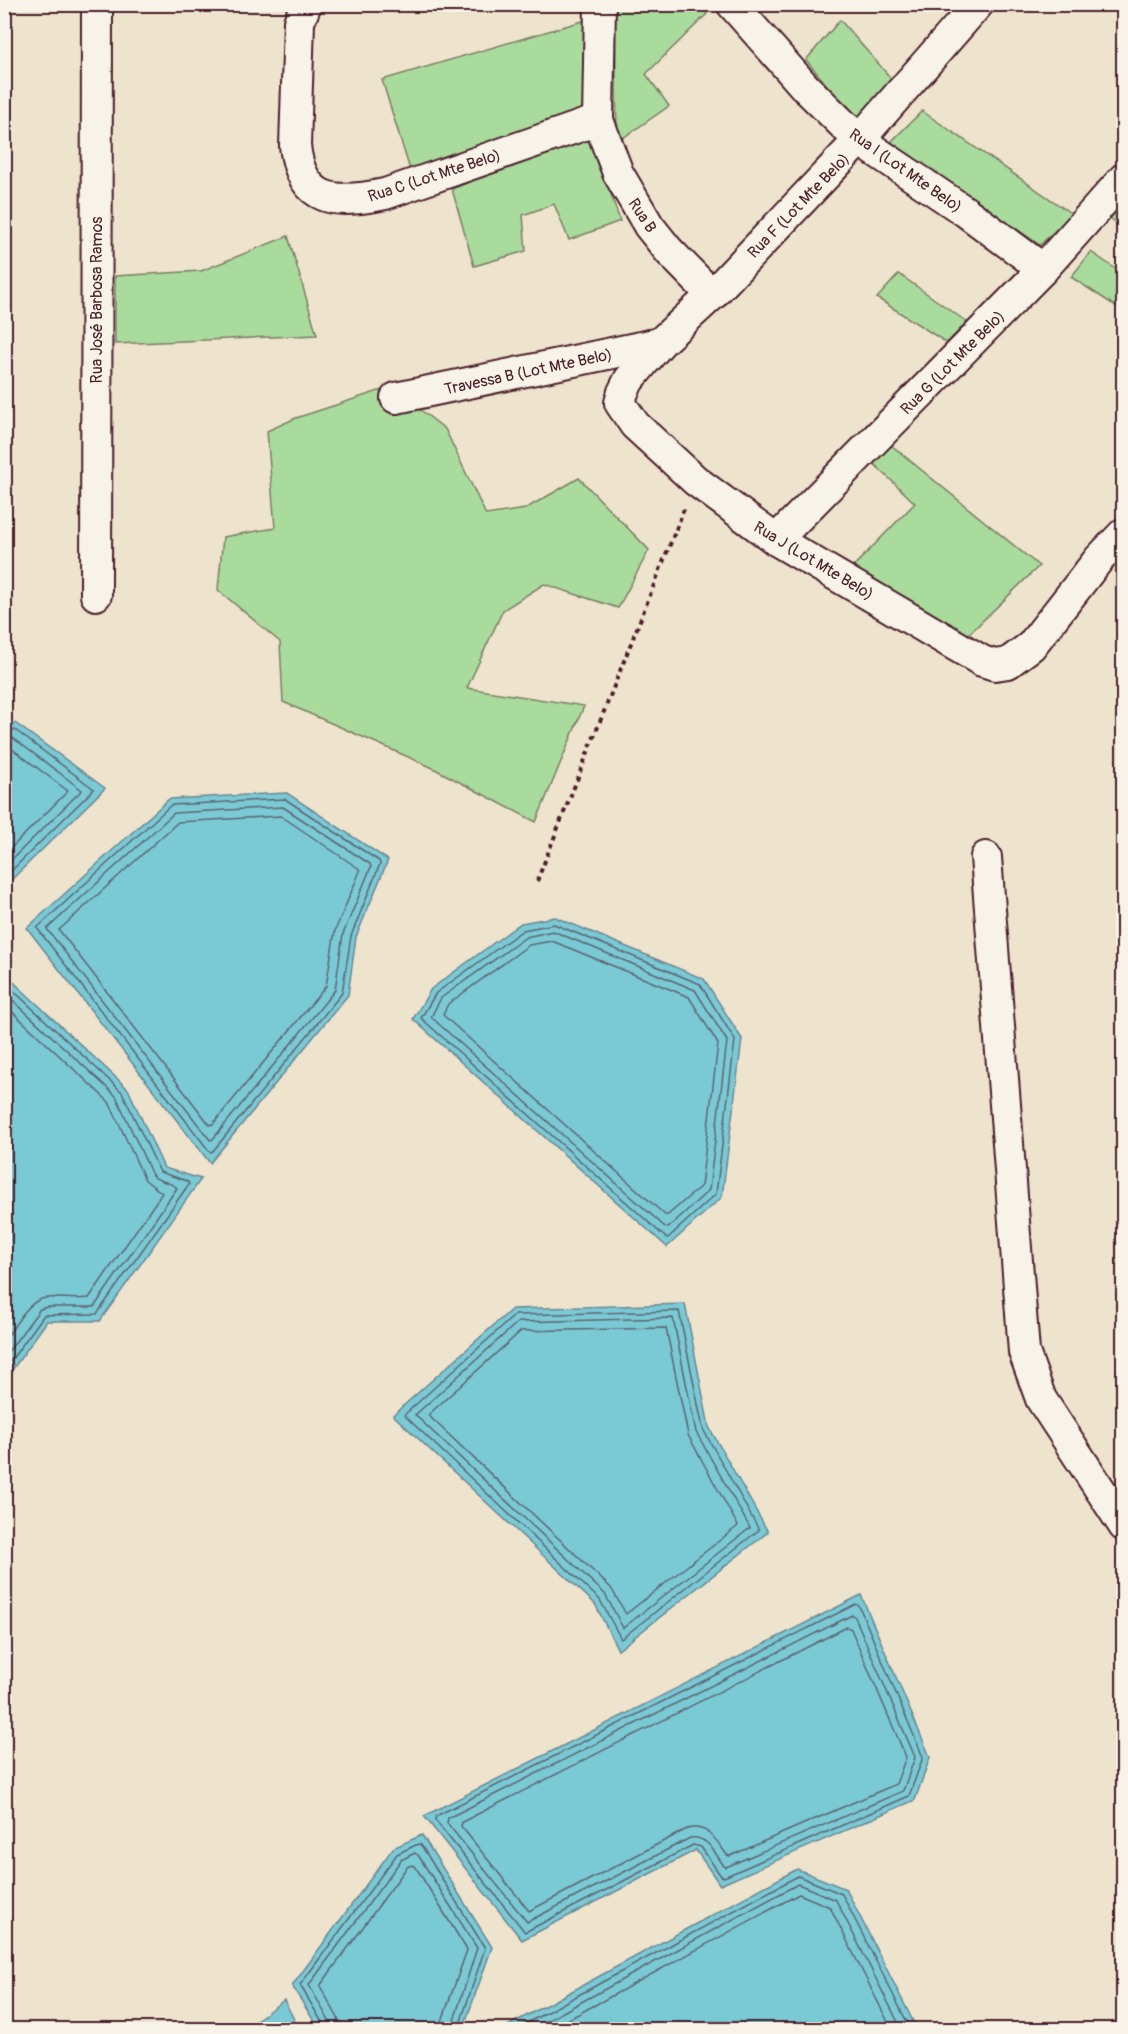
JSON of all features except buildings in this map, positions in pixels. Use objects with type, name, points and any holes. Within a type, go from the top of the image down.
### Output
[{"type":"street","name":"Rua José Barbosa Ramos","points":[[96,595],[97,4]]},
{"type":"street","name":"Rua C (Lot Mte Belo)","points":[[306,4],[299,22],[295,146],[306,183],[322,195],[355,200],[385,194],[598,120]]},
{"type":"street","points":[[598,120],[600,4]]},
{"type":"street","name":"Rua I (Lot Mte Belo)","points":[[732,4],[805,87],[859,140],[966,212],[1043,269]]},
{"type":"street","name":"Rua F (Lot Mte Belo)","points":[[620,404],[628,380],[660,343],[712,295],[859,140],[978,4]]},
{"type":"street","name":"Rua B","points":[[598,120],[618,173],[649,226],[669,251],[712,295]]},
{"type":"street","name":"Rua G (Lot Mte Belo)","points":[[776,540],[1043,269],[1124,178]]},
{"type":"street","name":"Travessa B (Lot Mte Belo)","points":[[396,398],[660,343]]},
{"type":"street","name":"Rua J (Lot Mte Belo)","points":[[620,404],[634,425],[696,481],[776,540],[982,661],[995,665],[1008,663],[1031,646],[1099,559],[1124,533]]},
{"type":"street","points":[[986,857],[1024,1352],[1041,1400],[1124,1526]]},
{"type":"path","points":[[537,881],[696,481]]},
{"type":"green space","points":[[615,5],[698,5],[707,14],[646,74],[669,106],[617,142]]},
{"type":"green space","points":[[586,20],[589,108],[411,173],[382,80]]},
{"type":"green space","points":[[840,20],[896,84],[860,125],[806,60]]},
{"type":"green space","points":[[922,111],[1072,214],[1040,245],[891,142]]},
{"type":"green space","points":[[591,134],[620,221],[569,240],[554,204],[523,215],[526,251],[474,266],[452,189]]},
{"type":"green space","points":[[1123,205],[1123,228],[1110,218]]},
{"type":"green space","points":[[288,236],[317,335],[115,344],[115,276],[201,271]]},
{"type":"green space","points":[[1091,252],[1123,274],[1123,311],[1071,277]]},
{"type":"green space","points":[[899,274],[967,322],[947,343],[877,298]]},
{"type":"green space","points":[[391,387],[445,429],[486,515],[525,509],[579,478],[649,550],[618,608],[544,584],[503,610],[467,688],[584,706],[536,822],[431,767],[283,702],[280,642],[218,590],[223,537],[275,528],[267,431],[296,418]]},
{"type":"green space","points":[[886,441],[1039,566],[970,633],[942,644],[847,573],[915,503],[872,462]]},
{"type":"water","points":[[15,723],[105,788],[5,886],[5,725]]},
{"type":"water","points":[[287,793],[388,860],[356,937],[348,995],[210,1163],[27,928],[169,799]]},
{"type":"water","points":[[555,917],[704,979],[742,1039],[722,1197],[667,1247],[413,1019],[431,989],[521,923]]},
{"type":"water","points":[[5,974],[128,1089],[164,1168],[201,1179],[100,1321],[47,1321],[5,1380]]},
{"type":"water","points":[[685,1304],[709,1427],[768,1532],[618,1650],[595,1604],[393,1415],[512,1309]]},
{"type":"water","points":[[861,1595],[930,1757],[915,1800],[720,1885],[696,1850],[522,1940],[424,1816]]},
{"type":"water","points":[[422,1835],[492,1947],[463,2029],[319,2029],[292,1986],[393,1848]]},
{"type":"water","points":[[797,1869],[846,1889],[917,2029],[502,2029]]},
{"type":"water","points":[[284,2000],[299,2029],[244,2029]]}]
